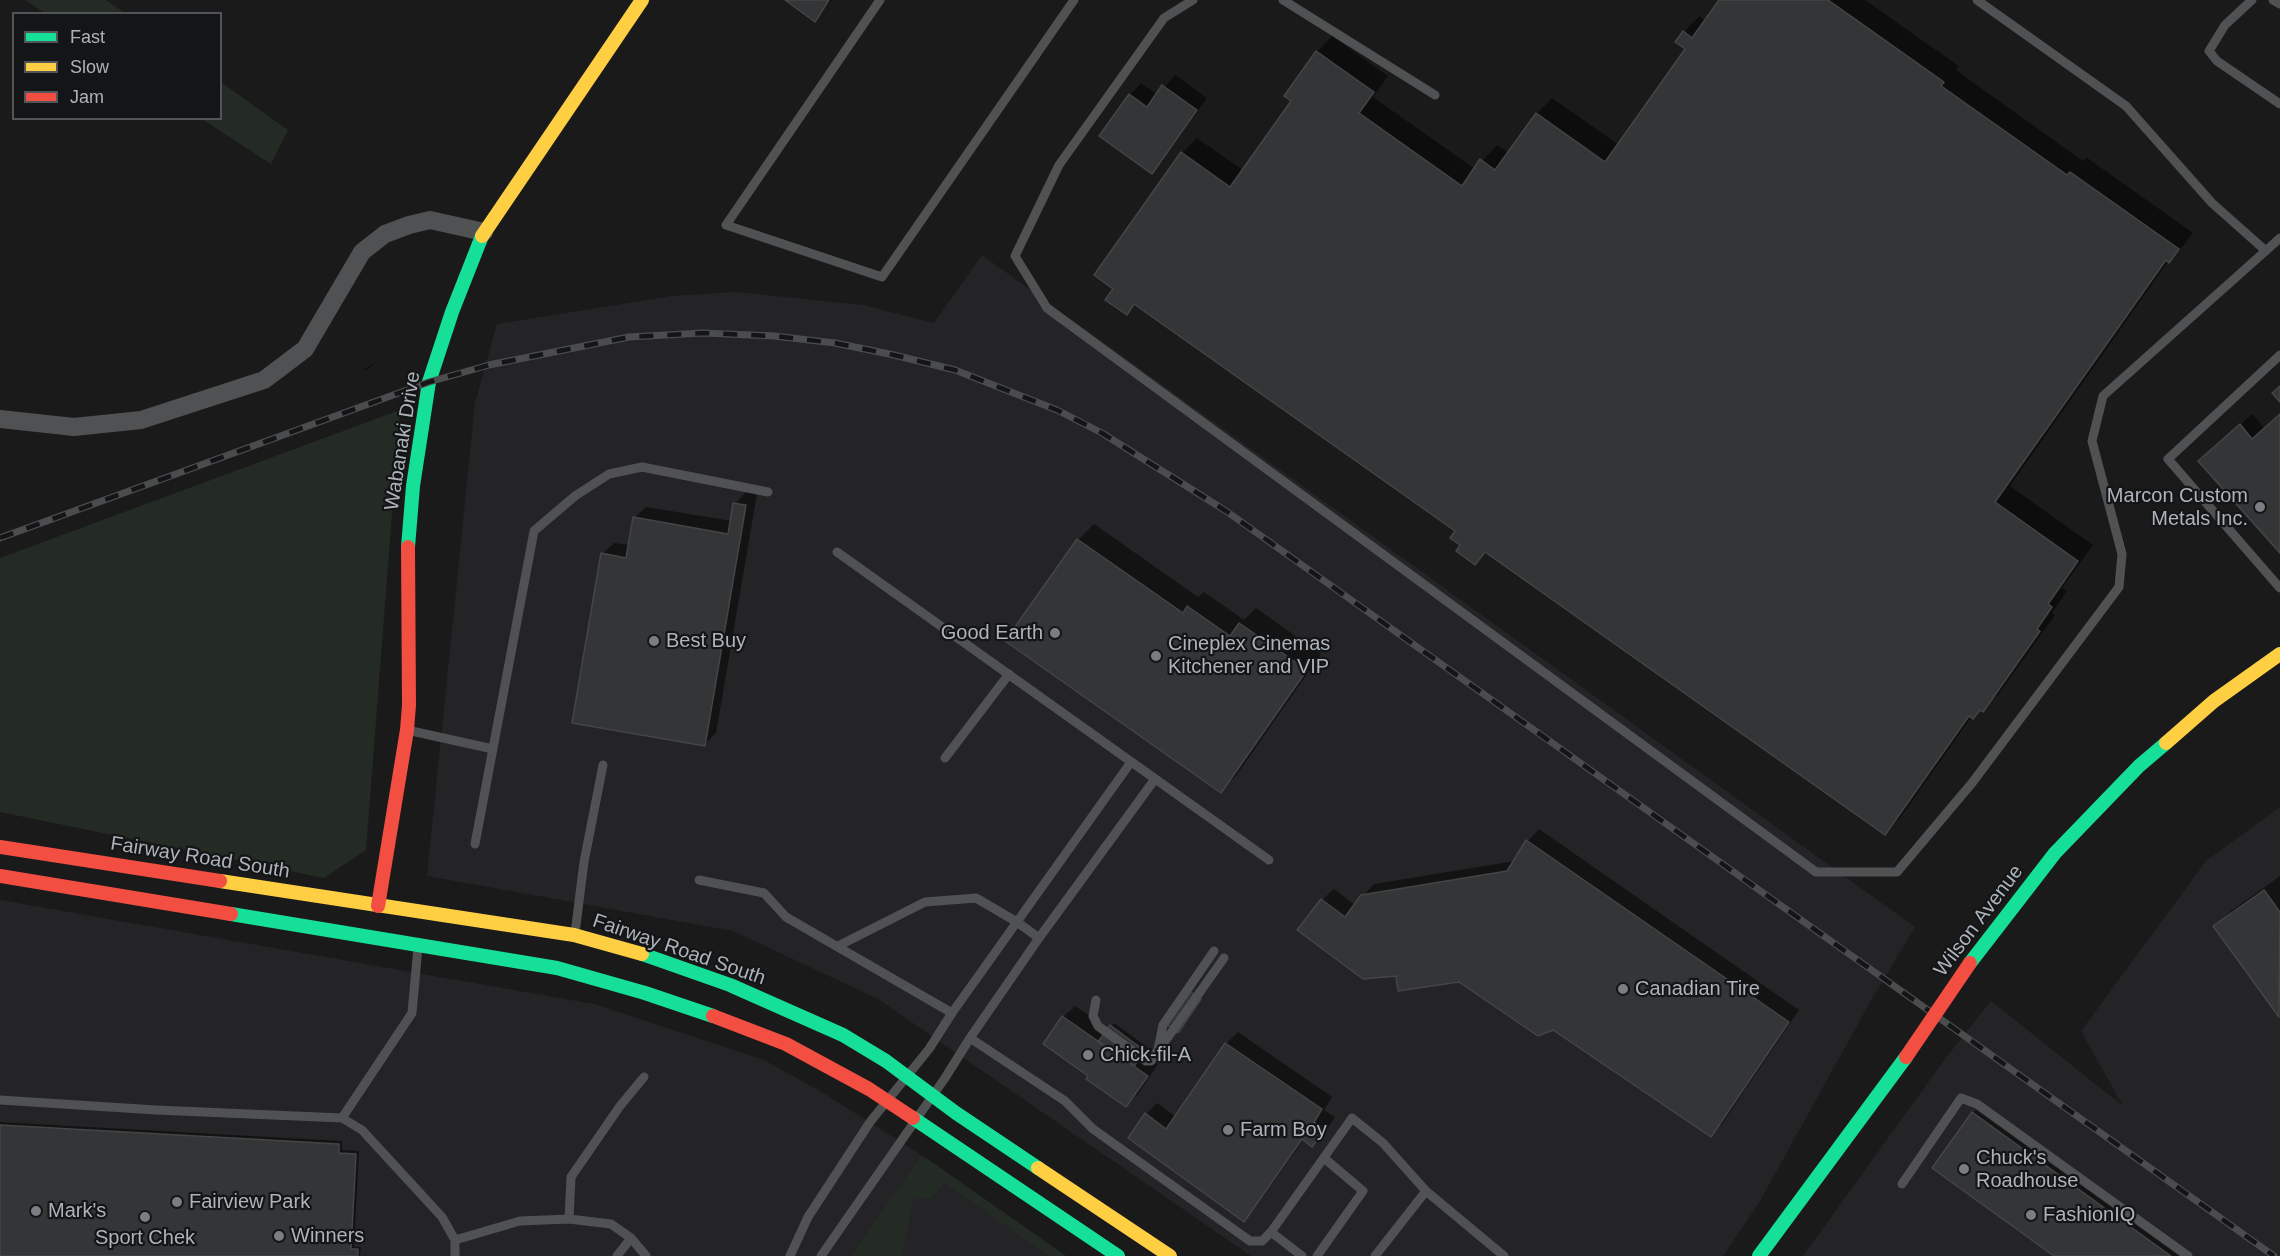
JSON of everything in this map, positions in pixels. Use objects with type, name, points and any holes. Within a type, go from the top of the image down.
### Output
[{"type":"main road","name":"Wabanaki Drive","points":[[378,906],[407,730],[409,705],[407,553],[412,486],[429,382],[452,312],[484,232],[642,0]]},
{"type":"main road","name":"Wilson Avenue","points":[[1759,1256],[1906,1057],[1970,963],[2055,853],[2139,766],[2214,701],[2280,654]]},
{"type":"main road","name":"Fairway Road South","points":[[0,846],[574,935],[645,955],[730,985],[843,1035],[1170,1256]]},
{"type":"main road","points":[[0,876],[557,968],[645,993],[734,1023],[786,1044],[850,1078],[1118,1256]]},
{"type":"street","points":[[0,419],[74,427],[141,420],[264,380],[305,349],[362,252],[385,234],[430,220],[484,232]]},
{"type":"lane","points":[[880,0],[726,225],[882,277],[1074,0]]},
{"type":"lane","points":[[1193,0],[1164,18],[1059,165],[1015,256],[1047,308],[1816,872],[1897,872],[1972,783],[2119,587],[2122,554],[2092,441],[2103,396],[2280,238]]},
{"type":"lane","points":[[1282,0],[1435,95]]},
{"type":"lane","points":[[1977,0],[2126,106],[2212,203],[2266,250]]},
{"type":"lane","points":[[2252,0],[2224,25],[2209,51],[2217,61],[2280,104]]},
{"type":"lane","points":[[2273,0],[2280,4]]},
{"type":"lane","points":[[2280,355],[2168,459],[2280,588]]},
{"type":"lane","points":[[475,844],[534,531],[575,496],[609,474],[642,467],[768,492]]},
{"type":"lane","points":[[837,552],[1269,860]]},
{"type":"lane","points":[[945,758],[1009,674]]},
{"type":"lane","points":[[407,730],[493,749]]},
{"type":"lane","points":[[790,1256],[808,1216],[870,1122],[929,1049],[952,1013],[1131,762]]},
{"type":"lane","points":[[574,935],[584,862],[603,765]]},
{"type":"lane","points":[[821,1256],[933,1096],[1039,938],[1155,779]]},
{"type":"lane","points":[[699,880],[764,893],[786,917],[952,1013]]},
{"type":"lane","points":[[838,946],[925,902],[976,898],[1039,938]]},
{"type":"lane","points":[[342,1118],[412,1013],[418,945]]},
{"type":"lane","points":[[1158,1050],[1163,1025],[1214,951]]},
{"type":"lane","points":[[1096,1000],[1093,1016],[1104,1033],[1146,1061],[1151,1061],[1224,958]]},
{"type":"lane","points":[[970,1038],[1065,1101],[1093,1130],[1250,1241],[1262,1241],[1271,1233],[1352,1118],[1383,1143],[1426,1191],[1504,1256]]},
{"type":"lane","points":[[568,1219],[571,1177],[644,1077]]},
{"type":"lane","points":[[1902,1184],[1960,1098],[1977,1104],[2188,1256]]},
{"type":"lane","points":[[0,1100],[342,1118],[362,1130],[442,1217],[455,1240],[455,1256]]},
{"type":"lane","points":[[1317,1256],[1363,1191],[1324,1158]]},
{"type":"lane","points":[[1375,1256],[1426,1191]]},
{"type":"lane","points":[[455,1240],[520,1221],[568,1219],[611,1224],[631,1238],[646,1256]]},
{"type":"lane","points":[[1271,1233],[1302,1256]]},
{"type":"lane","points":[[616,1256],[631,1238]]},
{"type":"shaded area","points":[[25,0],[106,0],[124,12],[43,12]]},
{"type":"shaded area","points":[[222,83],[288,130],[271,164],[204,120],[222,120]]},
{"type":"shaded area","points":[[982,255],[1915,927],[1869,1004],[1759,1203],[1723,1256],[1251,1256],[878,999],[733,931],[427,876],[475,403],[497,324],[672,296],[736,292],[863,305],[934,323]]},
{"type":"shaded area","points":[[400,410],[366,850],[324,878],[0,812],[0,558]]},
{"type":"shaded area","points":[[2280,807],[2280,1256],[1803,1256],[1945,1059],[1991,1001],[2123,1106],[2081,1031],[2206,861]]},
{"type":"shaded area","points":[[0,900],[594,1004],[764,1060],[825,1094],[926,1158],[1066,1256],[0,1256]]},
{"type":"shaded area","points":[[926,1158],[1066,1256],[1050,1256],[944,1183],[931,1199],[914,1197],[902,1256],[851,1256],[919,1159]]},
{"type":"building","points":[[785,0],[829,0],[815,22]]},
{"type":"building","points":[[1719,0],[1828,0],[1944,82],[1941,86],[2067,175],[2070,172],[2179,249],[2169,263],[2166,260],[1995,502],[2078,561],[2048,604],[2052,607],[2037,629],[2040,631],[1983,712],[1980,710],[1973,719],[1969,716],[1885,835],[1485,552],[1475,565],[1456,551],[1460,545],[1450,538],[1455,531],[1134,304],[1127,315],[1105,300],[1113,289],[1094,275],[1181,152],[1230,187],[1291,101],[1284,96],[1316,51],[1374,92],[1359,113],[1462,186],[1480,159],[1495,170],[1536,113],[1605,162],[1685,49],[1675,42],[1683,31],[1692,38]]},
{"type":"building","points":[[1162,85],[1197,110],[1152,174],[1099,136],[1129,94],[1147,107]]},
{"type":"building","points":[[2280,386],[2280,402],[2272,393]]},
{"type":"building","name":"Marcon Custom Metals Inc.","points":[[2280,414],[2280,553],[2198,461],[2240,424],[2252,439]]},
{"type":"building","name":"Best Buy","points":[[733,503],[746,505],[705,746],[572,723],[601,553],[626,558],[633,517],[728,534]]},
{"type":"building","name":"Cineplex Cinemas Kitchener and VIP","points":[[1077,539],[1183,613],[1187,606],[1230,636],[1239,623],[1307,670],[1221,793],[1005,641]]},
{"type":"building","points":[[1526,840],[1789,1022],[1711,1137],[1553,1030],[1538,1036],[1459,982],[1398,991],[1396,976],[1363,979],[1297,930],[1321,899],[1345,917],[1361,895],[1507,871]]},
{"type":"building","points":[[2264,890],[2280,912],[2279,1017],[2213,926]]},
{"type":"building","points":[[1185,988],[1201,999],[1178,1033],[1162,1021]]},
{"type":"building","name":"Chick-fil-A","points":[[1062,1016],[1148,1076],[1126,1107],[1086,1079],[1088,1076],[1043,1044]]},
{"type":"building","points":[[1110,1025],[1145,1051],[1134,1066],[1098,1042]]},
{"type":"building","points":[[1225,1043],[1322,1109],[1314,1122],[1325,1129],[1312,1147],[1302,1139],[1244,1222],[1128,1138],[1145,1113],[1166,1129]]},
{"type":"building","points":[[1972,1112],[2171,1256],[2054,1256],[1932,1168]]},
{"type":"building","name":"Fairview Park","points":[[0,1125],[339,1144],[339,1153],[356,1154],[351,1249],[358,1249],[358,1256],[0,1256]]},
{"type":"railway","points":[[0,538],[429,382],[489,365],[629,337],[703,333],[774,336],[835,343],[955,370],[1057,410],[1102,433],[1226,511],[2274,1256]]},
{"type":"traffic: fast","points":[[408,547],[413,486],[429,382],[452,312],[482,236]]},
{"type":"traffic: fast","points":[[1970,963],[2055,853],[2139,766],[2166,743]]},
{"type":"traffic: fast","points":[[231,914],[557,968],[645,993],[713,1016]]},
{"type":"traffic: fast","points":[[642,954],[730,985],[843,1035],[886,1061],[956,1113],[1038,1168]]},
{"type":"traffic: fast","points":[[1759,1256],[1906,1057]]},
{"type":"traffic: fast","points":[[913,1118],[1118,1256]]},
{"type":"traffic: slow","points":[[482,236],[642,0]]},
{"type":"traffic: slow","points":[[2166,743],[2214,701],[2280,654]]},
{"type":"traffic: slow","points":[[220,881],[574,935],[642,954]]},
{"type":"traffic: slow","points":[[1038,1168],[1170,1256]]},
{"type":"traffic: jam","points":[[378,906],[407,730],[409,705],[408,547]]},
{"type":"traffic: jam","points":[[0,847],[220,881]]},
{"type":"traffic: jam","points":[[0,876],[231,914]]},
{"type":"traffic: jam","points":[[1906,1057],[1970,963]]},
{"type":"traffic: jam","points":[[713,1016],[786,1044],[869,1089],[913,1118]]},
{"type":"place","name":"Marcon Custom Metals Inc.","points":[[2260,507]]},
{"type":"place","name":"Good Earth","points":[[1055,633]]},
{"type":"place","name":"Best Buy","points":[[654,641]]},
{"type":"place","name":"Cineplex Cinemas Kitchener and VIP","points":[[1156,656]]},
{"type":"place","name":"Canadian Tire","points":[[1623,989]]},
{"type":"place","name":"Chick-fil-A","points":[[1088,1055]]},
{"type":"place","name":"Farm Boy","points":[[1228,1130]]},
{"type":"place","name":"Chuck's Roadhouse","points":[[1964,1169]]},
{"type":"place","name":"Fairview Park","points":[[177,1202]]},
{"type":"place","name":"Mark's","points":[[36,1211]]},
{"type":"place","name":"FashionIQ","points":[[2031,1215]]},
{"type":"place","name":"Sport Chek","points":[[145,1217]]},
{"type":"place","name":"Winners","points":[[279,1236]]}]
